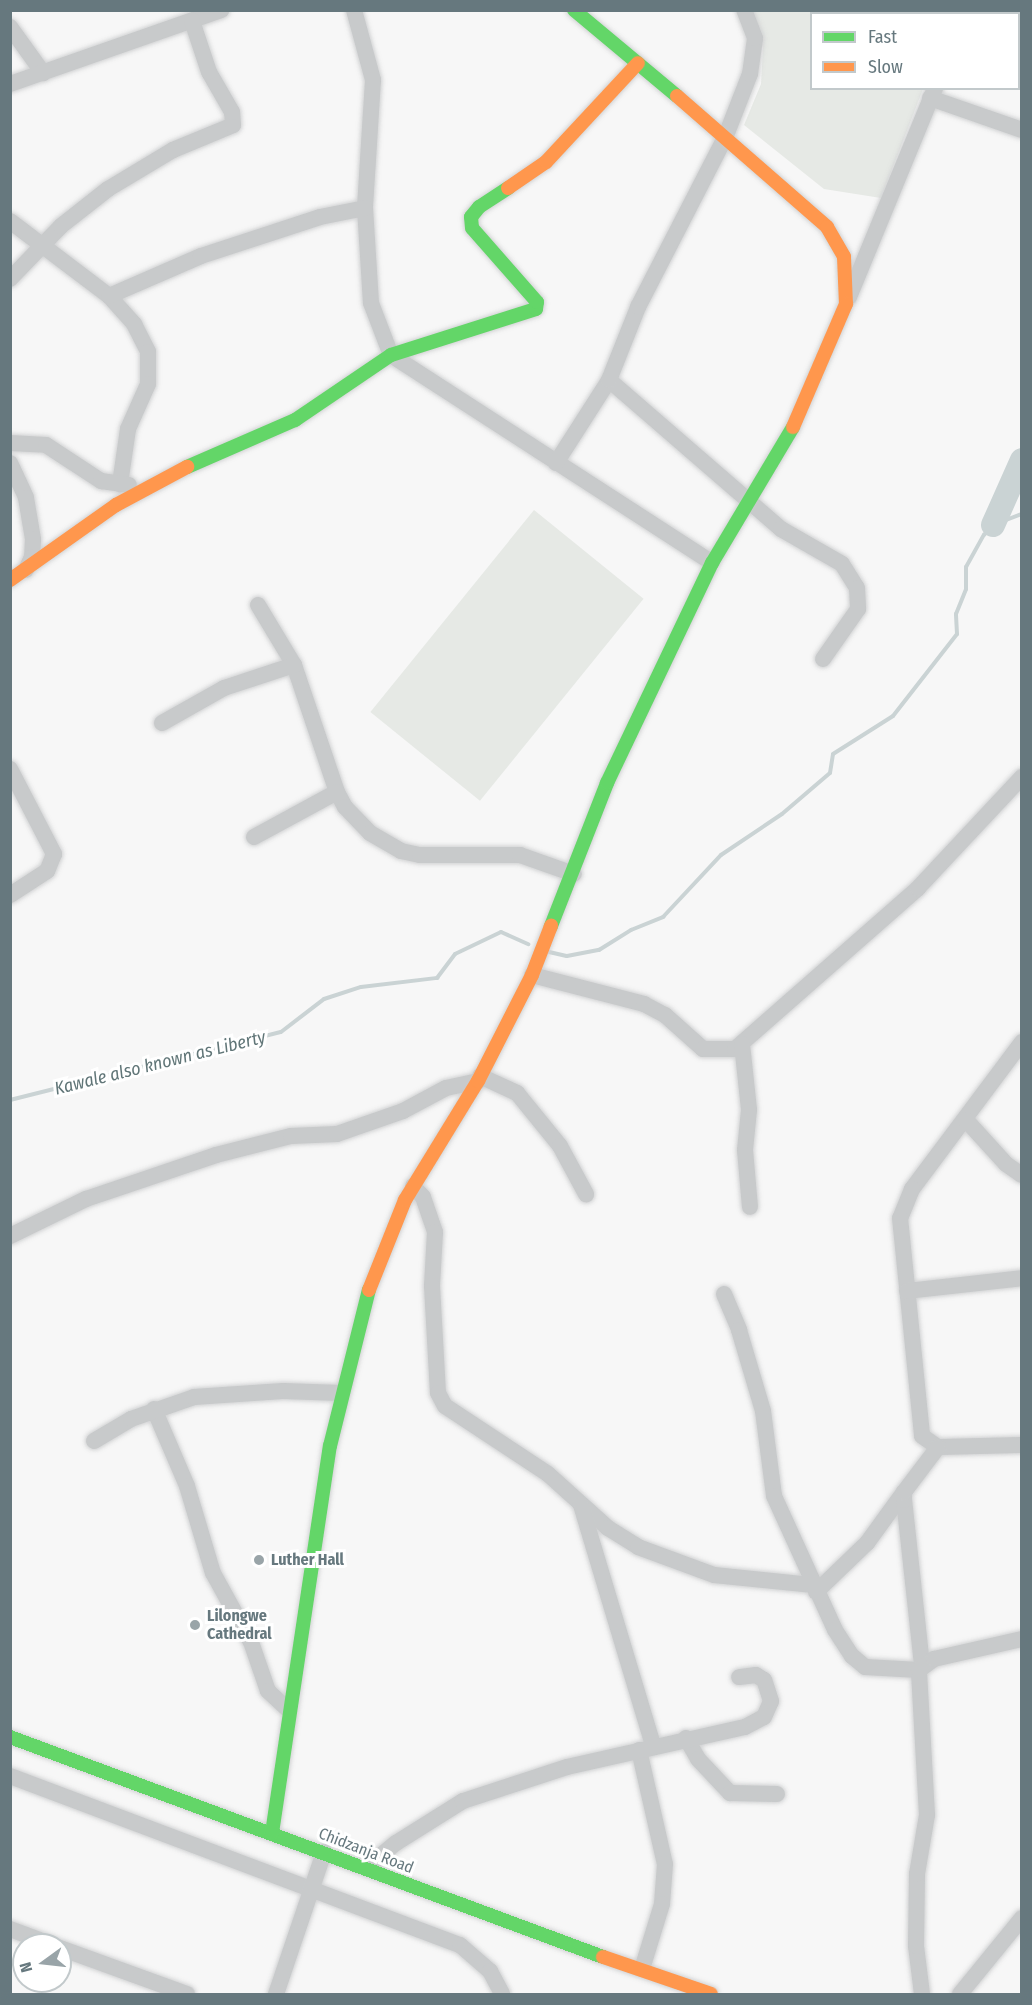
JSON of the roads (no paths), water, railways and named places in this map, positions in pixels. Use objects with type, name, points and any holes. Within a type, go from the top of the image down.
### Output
[{"type":"street","points":[[10,84],[221,10]]},
{"type":"street","points":[[354,10],[373,80],[365,208],[371,303],[391,355],[712,562]]},
{"type":"street","points":[[574,10],[827,226],[844,257],[846,304]]},
{"type":"street","points":[[556,463],[609,380],[638,307],[725,138],[750,74],[755,38],[744,10]]},
{"type":"street","points":[[10,279],[44,244],[108,189],[173,150],[233,124],[232,112],[209,72],[192,21]]},
{"type":"street","points":[[10,27],[43,73]]},
{"type":"street","points":[[10,580],[26,571],[91,522],[148,487],[217,451],[295,420],[391,355],[536,309],[537,302],[486,248],[472,228],[471,217],[479,207],[546,162],[638,63]]},
{"type":"street","points":[[272,1833],[287,1709],[341,1393],[374,1272],[413,1186],[479,1079],[532,975],[574,874],[606,783],[712,562],[752,501],[786,442],[846,304],[932,93],[1022,130]]},
{"type":"street","points":[[109,296],[201,256],[320,217],[365,208]]},
{"type":"street","points":[[10,221],[44,244],[109,296],[134,324],[151,367],[148,384],[128,429],[120,484]]},
{"type":"street","points":[[609,380],[752,501],[781,529],[842,564],[857,588],[858,609],[854,618],[823,659]]},
{"type":"street","points":[[12,441],[46,445],[84,472],[120,484],[148,487]]},
{"type":"street","points":[[10,463],[26,498],[33,539],[32,557],[26,571]]},
{"type":"street","points":[[258,605],[294,665],[337,792],[345,807],[370,833],[401,851],[442,858],[520,855],[574,874]]},
{"type":"street","points":[[162,723],[224,688],[294,665]]},
{"type":"street","points":[[10,769],[54,854],[47,871],[10,895]]},
{"type":"street","points":[[532,975],[644,1004],[665,1015],[704,1049],[726,1052],[742,1044],[918,888],[1022,777]]},
{"type":"street","points":[[254,837],[337,792]]},
{"type":"street","points":[[1022,1042],[904,1202],[901,1232],[920,1427],[928,1443],[938,1447],[1022,1445]]},
{"type":"street","points":[[742,1044],[749,1110],[745,1150],[750,1207]]},
{"type":"street","points":[[10,1236],[86,1199],[216,1155],[291,1136],[338,1134],[403,1111],[446,1088],[479,1079],[517,1093],[560,1146],[586,1194]]},
{"type":"street","points":[[966,1120],[1006,1164],[1022,1175]]},
{"type":"street","points":[[413,1186],[423,1197],[435,1232],[432,1286],[441,1401],[548,1474],[638,1547],[714,1575],[815,1588],[867,1543],[938,1447]]},
{"type":"street","points":[[907,1291],[1022,1278]]},
{"type":"street","points":[[724,1294],[739,1330],[763,1411],[774,1496],[815,1588],[857,1663],[875,1669],[921,1668],[934,1659],[1022,1639]]},
{"type":"street","points":[[94,1441],[154,1409],[220,1393],[341,1393]]},
{"type":"street","points":[[154,1409],[187,1486],[213,1573],[251,1642],[268,1691],[287,1709]]},
{"type":"street","points":[[904,1492],[921,1668],[927,1815],[917,1874],[916,1946],[922,1995]]},
{"type":"street","points":[[581,1503],[646,1747],[665,1864],[662,1904],[642,1969]]},
{"type":"street","points":[[366,1868],[396,1843],[464,1801],[567,1767],[686,1738],[722,1734],[764,1717],[771,1701],[764,1680],[756,1675],[739,1677]]},
{"type":"street","name":"Chidzanja Road","points":[[10,1737],[324,1851],[489,1917],[711,1995]]},
{"type":"street","points":[[686,1738],[698,1759],[730,1793],[777,1794]]},
{"type":"street","points":[[12,1780],[312,1887],[460,1945],[490,1971],[502,1995]]},
{"type":"street","points":[[276,1995],[324,1851]]},
{"type":"street","points":[[960,1995],[1022,1918]]},
{"type":"street","points":[[72,1952],[187,1995]]},
{"type":"waterway","points":[[993,525],[1022,460]]},
{"type":"waterway","name":"Kawale also known as Liberty","points":[[549,952],[567,956],[599,950],[631,930],[663,917],[721,855],[782,814],[830,773],[833,754],[893,716],[957,634],[956,614],[966,589],[966,567],[984,535],[993,525],[1022,514]]},
{"type":"waterway","name":"Kawale also known as Liberty","points":[[10,1100],[281,1032],[324,999],[361,987],[437,978],[455,954],[501,932],[528,944]]},
{"type":"place","name":"Luther Hall","points":[[259,1560]]},
{"type":"place","name":"Lilongwe Cathedral","points":[[195,1625]]}]
